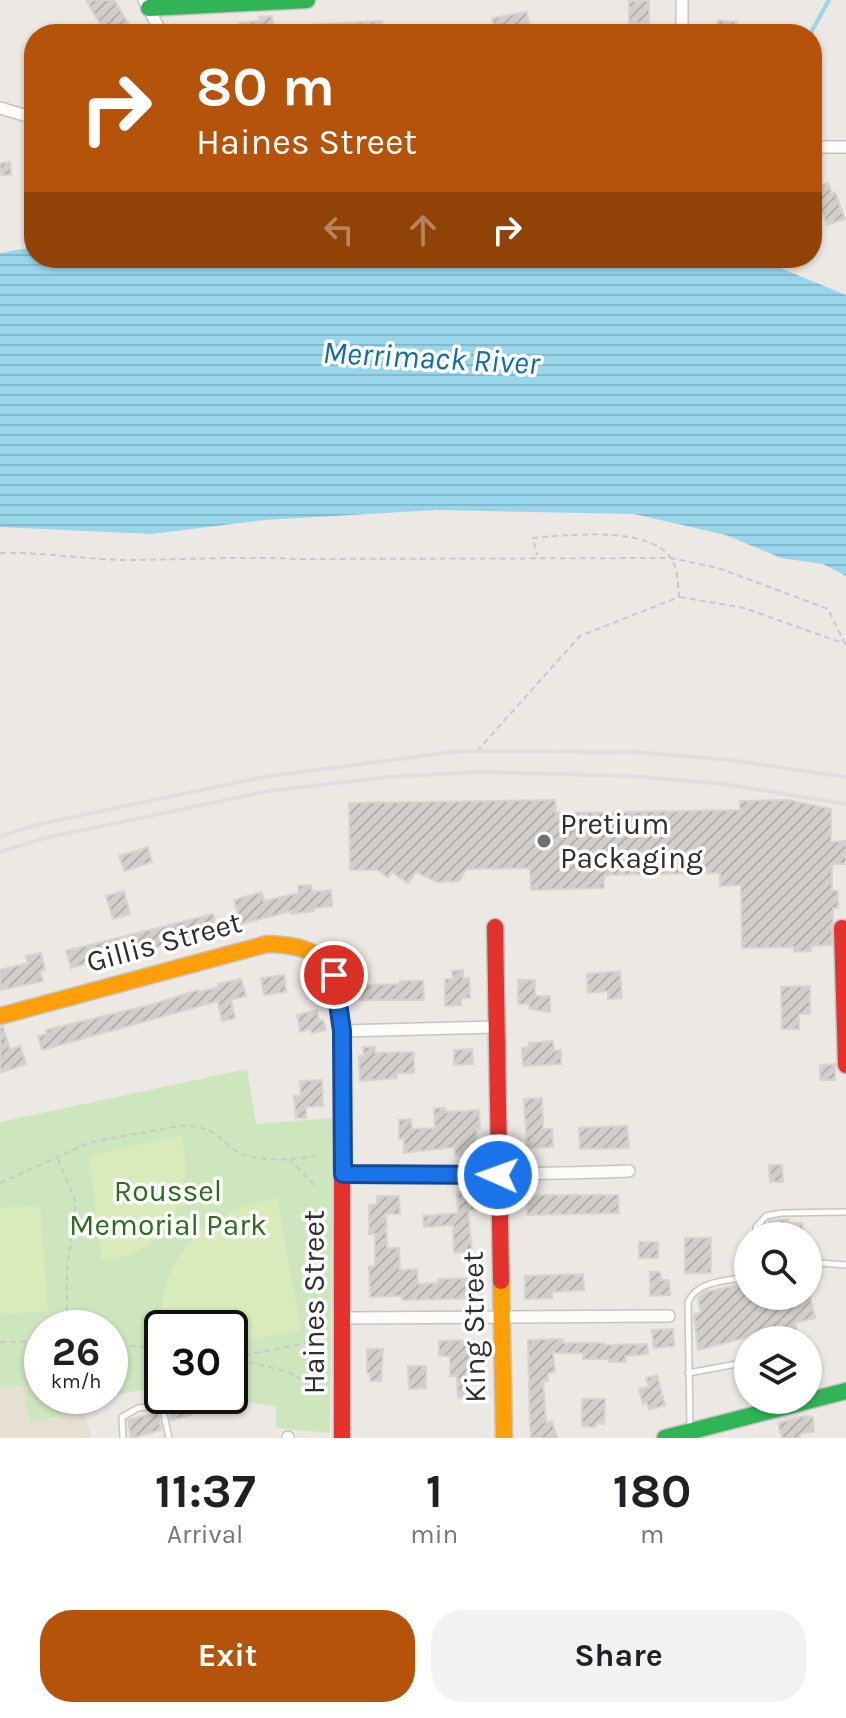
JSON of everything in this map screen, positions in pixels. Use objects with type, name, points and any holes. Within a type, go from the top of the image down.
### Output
[{"type":"street","points":[[157,24],[146,4],[307,0]]},
{"type":"street","points":[[682,0],[682,24]]},
{"type":"street","points":[[0,108],[24,115]]},
{"type":"street","points":[[822,147],[846,147]]},
{"type":"street","name":"King Street","points":[[495,927],[504,1438]]},
{"type":"street","points":[[842,928],[846,1065]]},
{"type":"street","name":"Gillis Street","points":[[0,1016],[267,944],[298,946],[312,952],[334,975]]},
{"type":"street","name":"Haines Street","points":[[334,975],[342,1031],[342,1438]]},
{"type":"street","points":[[342,1031],[496,1027]]},
{"type":"street","points":[[343,1174],[498,1175],[629,1171]]},
{"type":"street","points":[[342,1318],[669,1316]]},
{"type":"street","points":[[822,1396],[846,1391]]},
{"type":"street","points":[[671,1437],[751,1414]]},
{"type":"lane","points":[[761,1222],[766,1216],[781,1213],[846,1212]]},
{"type":"lane","points":[[822,1263],[846,1265]]},
{"type":"lane","points":[[690,1431],[687,1310],[691,1295],[704,1286],[734,1280]]},
{"type":"lane","points":[[688,1373],[734,1365]]},
{"type":"lane","points":[[123,1438],[122,1417],[138,1408],[162,1405],[169,1438]]},
{"type":"path","points":[[538,557],[533,538],[578,533],[642,539],[661,548],[671,558],[678,576],[679,597]]},
{"type":"path","points":[[0,553],[123,560],[252,556],[296,559],[671,558],[718,568],[828,609],[846,644]]},
{"type":"path","points":[[477,751],[580,636],[679,597],[744,608],[846,644]]},
{"type":"path","points":[[0,1183],[91,1142],[185,1125],[200,1126],[224,1140],[233,1150],[250,1156],[289,1159],[316,1156]]},
{"type":"path","points":[[58,1159],[76,1203],[67,1269],[67,1310]]},
{"type":"path","points":[[289,1159],[316,1187]]},
{"type":"path","points":[[0,1342],[24,1341]]},
{"type":"path","points":[[248,1354],[317,1341]]},
{"type":"path","points":[[248,1361],[288,1372],[318,1388]]},
{"type":"shaded area","points":[[24,1386],[24,1414],[85,1414],[91,1438],[0,1438],[0,1387]]},
{"type":"green space","name":"Roussel Memorial Park","points":[[247,1069],[256,1124],[333,1118],[330,1433],[276,1428],[276,1406],[248,1402],[248,1310],[144,1310],[144,1390],[128,1393],[128,1310],[24,1310],[24,1386],[0,1387],[0,1122]]},
{"type":"green space","points":[[181,1135],[185,1180],[173,1218],[146,1247],[126,1256],[102,1261],[89,1156]]},
{"type":"green space","points":[[277,1199],[301,1330],[248,1341],[248,1310],[163,1310],[164,1291],[171,1272],[192,1240],[221,1217]]},
{"type":"green space","points":[[40,1205],[48,1310],[24,1310],[24,1313],[0,1315],[0,1208]]},
{"type":"green space","name":"Roussel Memorial Park","points":[[28,1414],[67,1414],[30,1423]]},
{"type":"water","name":"Merrimack River","points":[[24,249],[24,268],[780,268],[846,295],[846,576],[823,564],[781,558],[726,535],[634,514],[437,510],[264,520],[152,534],[0,527],[0,253]]},
{"type":"building","points":[[86,0],[114,0],[129,24],[100,24]]},
{"type":"building","points":[[629,1],[649,1],[649,23],[629,23]]},
{"type":"building","points":[[527,12],[529,24],[493,24],[492,18]]},
{"type":"building","points":[[272,16],[273,24],[239,24],[260,21],[259,17]]},
{"type":"building","points":[[718,20],[737,22],[737,24],[718,24]]},
{"type":"building","points":[[382,21],[382,24],[328,24]]},
{"type":"building","points":[[10,162],[11,175],[0,175],[0,163]]},
{"type":"building","points":[[828,183],[832,194],[835,192],[845,219],[827,225],[822,214],[822,185]]},
{"type":"building","name":"Pretium Packaging","points":[[555,800],[556,813],[740,810],[740,801],[788,800],[831,809],[831,842],[846,841],[846,864],[832,864],[832,891],[838,891],[838,908],[833,908],[832,945],[811,946],[811,951],[794,952],[794,947],[742,948],[741,885],[720,886],[720,873],[604,875],[604,888],[531,890],[530,868],[466,869],[459,881],[437,882],[416,872],[408,883],[392,872],[388,878],[378,870],[350,870],[349,803]]},
{"type":"building","points":[[148,847],[152,862],[124,871],[119,856]]},
{"type":"building","points":[[311,885],[312,892],[331,890],[332,906],[291,914],[291,911],[241,924],[234,900],[262,892],[264,901],[299,893],[298,886]]},
{"type":"building","points":[[124,891],[130,914],[113,919],[106,896]]},
{"type":"building","points":[[213,914],[217,930],[123,957],[122,954],[71,968],[66,951]]},
{"type":"building","points":[[41,953],[45,970],[40,971],[43,981],[0,990],[0,970],[28,963],[26,956]]},
{"type":"building","points":[[463,970],[463,978],[469,978],[470,998],[461,998],[461,1005],[445,1006],[445,979],[453,979],[452,971]]},
{"type":"building","points":[[620,971],[622,998],[608,999],[608,991],[588,993],[587,974]]},
{"type":"building","points":[[284,975],[286,992],[264,995],[261,978]]},
{"type":"building","points":[[241,979],[246,996],[231,1000],[235,1018],[222,1021],[218,1001],[42,1050],[38,1036],[47,1034],[46,1030]]},
{"type":"building","points":[[518,980],[535,980],[535,996],[550,996],[550,1012],[529,1009],[529,1004],[518,1004]]},
{"type":"building","points":[[400,981],[423,981],[424,1000],[360,1000],[360,985],[400,984]]},
{"type":"building","points":[[810,986],[810,1014],[799,1014],[799,1029],[782,1029],[781,987]]},
{"type":"building","points":[[317,1010],[319,1021],[323,1020],[326,1030],[300,1032],[297,1015]]},
{"type":"building","points":[[0,1027],[3,1027],[10,1050],[20,1046],[26,1064],[0,1073]]},
{"type":"building","points":[[553,1041],[554,1051],[561,1050],[561,1064],[523,1066],[522,1048],[529,1047],[529,1043]]},
{"type":"building","points":[[363,1047],[375,1047],[375,1053],[414,1052],[414,1073],[397,1073],[397,1078],[360,1081],[359,1056],[364,1056]]},
{"type":"building","points":[[472,1049],[473,1064],[454,1065],[454,1050]]},
{"type":"building","points":[[835,1064],[835,1080],[820,1080],[820,1065]]},
{"type":"building","points":[[322,1080],[323,1106],[306,1107],[306,1118],[296,1118],[294,1096],[301,1096],[300,1081]]},
{"type":"building","points":[[542,1098],[543,1129],[552,1129],[553,1147],[527,1148],[524,1099]]},
{"type":"building","points":[[434,1108],[445,1108],[446,1112],[479,1110],[480,1129],[477,1129],[474,1149],[465,1149],[465,1156],[455,1156],[455,1147],[404,1153],[404,1139],[399,1139],[399,1120],[411,1119],[412,1129],[435,1128]]},
{"type":"building","points":[[627,1126],[629,1148],[580,1149],[579,1128]]},
{"type":"building","points":[[769,1165],[782,1165],[783,1182],[770,1182]]},
{"type":"building","points":[[457,1192],[475,1192],[476,1210],[468,1210],[472,1252],[454,1253],[453,1225],[424,1227],[423,1216],[458,1213]]},
{"type":"building","points":[[618,1195],[619,1213],[527,1215],[527,1196]]},
{"type":"building","points":[[377,1196],[399,1196],[400,1214],[386,1214],[387,1248],[399,1248],[400,1270],[417,1269],[418,1284],[438,1283],[438,1279],[481,1278],[482,1298],[402,1300],[402,1296],[370,1297],[369,1266],[375,1266],[375,1234],[369,1234],[369,1205],[377,1204]]},
{"type":"building","points":[[685,1238],[711,1238],[711,1273],[685,1273]]},
{"type":"building","points":[[639,1242],[658,1242],[658,1258],[639,1258]]},
{"type":"building","points":[[650,1272],[660,1272],[661,1280],[669,1280],[670,1295],[650,1296]]},
{"type":"building","points":[[583,1274],[584,1290],[552,1292],[552,1298],[525,1299],[525,1276]]},
{"type":"building","points":[[734,1286],[734,1310],[813,1310],[815,1318],[795,1323],[796,1326],[734,1326],[734,1341],[698,1350],[694,1314],[701,1313],[698,1298],[705,1292]]},
{"type":"building","points":[[673,1329],[674,1346],[654,1348],[652,1330]]},
{"type":"building","points":[[563,1339],[563,1343],[647,1344],[648,1354],[625,1356],[626,1362],[609,1362],[609,1359],[583,1359],[583,1353],[553,1353],[555,1372],[548,1373],[548,1381],[543,1381],[546,1423],[552,1421],[557,1438],[532,1438],[528,1340]]},
{"type":"building","points":[[474,1340],[476,1384],[469,1384],[470,1397],[458,1398],[457,1376],[450,1376],[450,1356],[439,1356],[439,1341]]},
{"type":"building","points":[[367,1349],[383,1349],[381,1381],[370,1381]]},
{"type":"building","points":[[408,1366],[426,1366],[426,1388],[409,1389]]},
{"type":"building","points":[[657,1375],[665,1405],[649,1410],[647,1403],[643,1404],[639,1389],[649,1387],[646,1378]]},
{"type":"building","points":[[582,1399],[605,1399],[604,1424],[582,1426]]},
{"type":"building","points":[[158,1414],[161,1430],[131,1438],[128,1420]]},
{"type":"building","points":[[170,1414],[191,1415],[171,1420]]},
{"type":"building","points":[[813,1417],[814,1432],[800,1434],[796,1438],[782,1438],[778,1423]]},
{"type":"waterway","points":[[816,24],[829,0]]},
{"type":"railway","points":[[0,836],[40,824],[263,777],[460,751],[633,752],[730,760],[846,777]]},
{"type":"railway","points":[[0,852],[45,838],[269,791],[388,777],[478,772],[631,776],[724,784],[846,804]]},
{"type":"traffic: fast","points":[[149,8],[307,0]]},
{"type":"traffic: fast","points":[[665,1438],[846,1391]]},
{"type":"traffic: slow","points":[[0,1016],[267,944],[292,946],[311,952],[326,966],[336,989]]},
{"type":"traffic: slow","points":[[501,1281],[504,1438]]},
{"type":"traffic: jam","points":[[495,927],[501,1281]]},
{"type":"traffic: jam","points":[[842,928],[846,1065]]},
{"type":"traffic: jam","points":[[336,989],[342,1031],[342,1438]]},
{"type":"place","name":"Pretium Packaging","points":[[544,841]]},
{"type":"route","points":[[334,975],[342,1031],[343,1174],[498,1175]]}]
